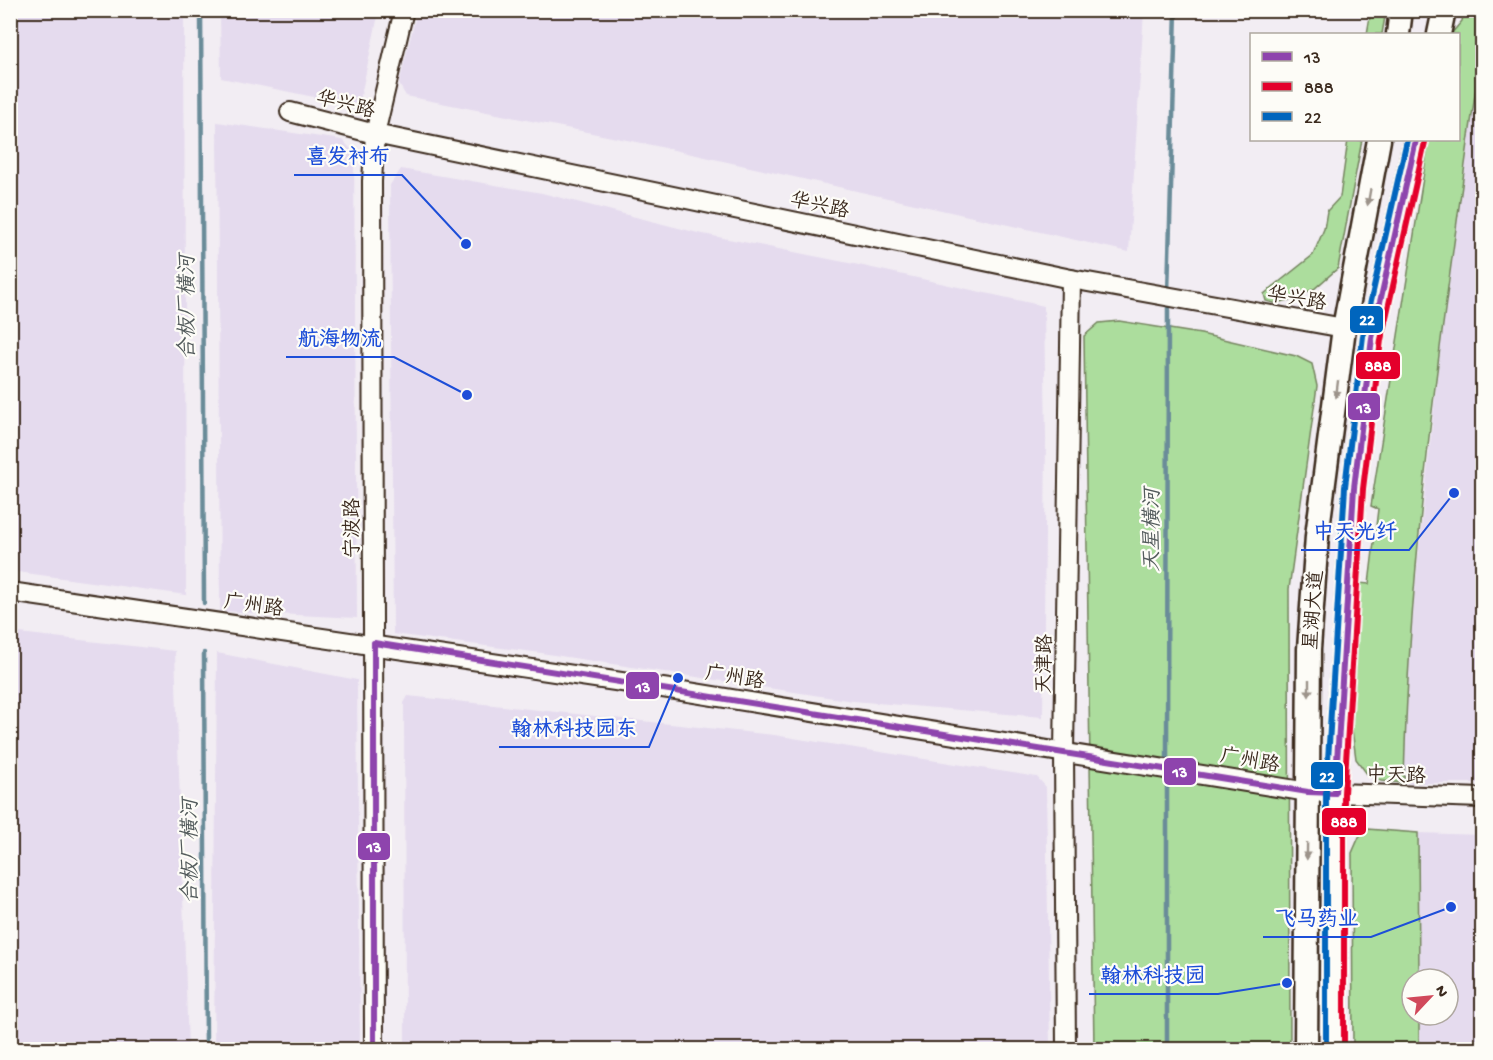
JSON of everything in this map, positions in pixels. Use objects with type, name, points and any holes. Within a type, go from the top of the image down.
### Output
[{"type":"main road","points":[[1398,33],[1401,10]]},
{"type":"main road","points":[[1439,33],[1444,10]]},
{"type":"main road","name":"星湖大道","points":[[1306,1050],[1309,649],[1317,536],[1344,328],[1379,141]]},
{"type":"main road","name":"星湖大道","points":[[1335,1050],[1335,793],[1355,476],[1372,338],[1416,141]]},
{"type":"street","name":"宁波路","points":[[374,1050],[372,181],[375,134],[404,10]]},
{"type":"street","name":"华兴路","points":[[290,112],[375,134],[1071,279],[1344,328]]},
{"type":"street","name":"天津路","points":[[1066,1050],[1064,752],[1071,279]]},
{"type":"street","name":"广州路","points":[[10,592],[374,643],[1127,761],[1308,792]]},
{"type":"street","name":"中天路","points":[[1308,792],[1482,798]]},
{"type":"shaded area","points":[[11,10],[184,11],[186,595],[11,571]]},
{"type":"shaded area","points":[[220,11],[379,11],[360,100],[353,105],[221,78]]},
{"type":"shaded area","points":[[417,11],[1144,11],[1129,252],[647,144],[406,96],[399,84]]},
{"type":"shaded area","points":[[1482,46],[1482,783],[1404,783],[1406,673],[1444,312]]},
{"type":"shaded area","points":[[217,122],[342,140],[354,152],[357,618],[220,611]]},
{"type":"shaded area","points":[[401,169],[542,193],[698,233],[854,264],[1044,306],[1046,440],[1043,717],[853,701],[541,653],[393,634],[390,185]]},
{"type":"shaded area","points":[[11,632],[175,651],[188,1049],[11,1049]]},
{"type":"shaded area","points":[[217,653],[357,680],[360,1049],[214,1049]]},
{"type":"shaded area","points":[[408,696],[774,735],[1037,777],[1046,787],[1050,1049],[405,1049],[404,703]]},
{"type":"shaded area","points":[[1418,833],[1482,835],[1482,1049],[1419,1049],[1419,1027],[1460,1027],[1460,967],[1419,967]]},
{"type":"green space","points":[[1371,11],[1386,11],[1382,33],[1367,33]]},
{"type":"green space","points":[[1464,11],[1482,11],[1482,46],[1443,321],[1422,506],[1407,690],[1404,783],[1381,781],[1367,774],[1356,759],[1352,729],[1359,583],[1369,584],[1378,509],[1371,506],[1429,141],[1460,141],[1460,33],[1452,33],[1462,21]]},
{"type":"green space","points":[[1348,141],[1362,141],[1338,268],[1314,289],[1290,300],[1274,303],[1266,301],[1264,294],[1313,255],[1324,229],[1327,211],[1340,197]]},
{"type":"green space","points":[[1119,321],[1201,334],[1296,356],[1312,364],[1317,386],[1289,589],[1290,1049],[1094,1049],[1084,336],[1099,323]]},
{"type":"green space","points":[[1367,829],[1418,833],[1419,967],[1400,967],[1400,1027],[1419,1027],[1419,1049],[1353,1049],[1352,853],[1359,837]]},
{"type":"waterway","name":"合板厂横河","points":[[201,10],[204,603]]},
{"type":"waterway","name":"天星横河","points":[[1168,293],[1176,10]]},
{"type":"waterway","name":"天星横河","points":[[1167,764],[1168,301]]},
{"type":"waterway","name":"合板厂横河","points":[[204,653],[206,1050]]},
{"type":"waterway","name":"天星横河","points":[[1167,772],[1167,1050]]},
{"type":"transit line","name":"22","points":[[1326,1050],[1326,792],[1345,487],[1363,336],[1407,141]]},
{"type":"transit line","name":"13","points":[[374,643],[1308,792],[1335,793],[1354,488],[1372,338],[1416,141]]},
{"type":"transit line","name":"888","points":[[1344,1050],[1344,793],[1363,489],[1381,340],[1425,142]]},
{"type":"transit line","name":"13","points":[[374,643],[374,1050]]},
{"type":"place","name":"喜发衬布","points":[[466,244]]},
{"type":"place","name":"航海物流","points":[[467,395]]},
{"type":"place","name":"中天光纤","points":[[1454,493]]},
{"type":"place","name":"翰林科技园东","points":[[678,678]]},
{"type":"place","name":"飞马药业","points":[[1451,907]]},
{"type":"place","name":"翰林科技园","points":[[1287,983]]}]
